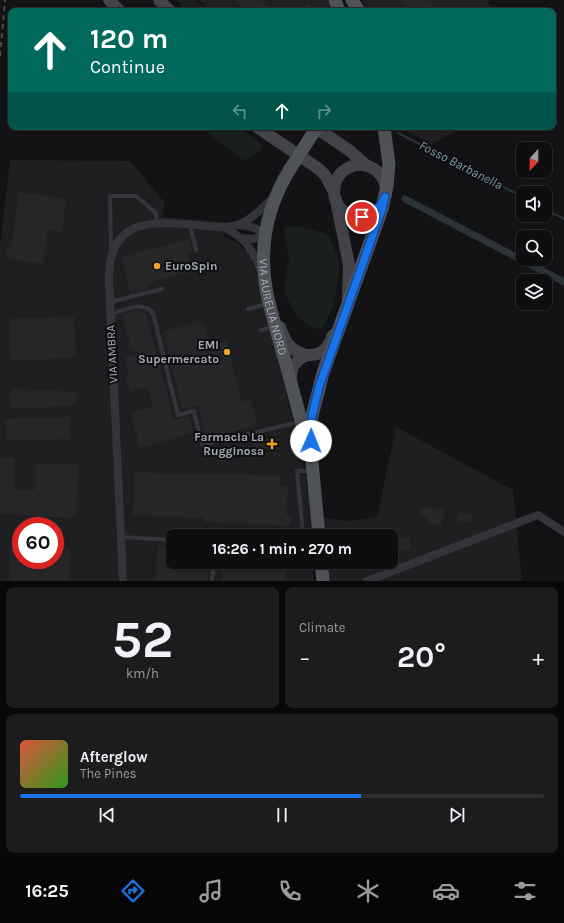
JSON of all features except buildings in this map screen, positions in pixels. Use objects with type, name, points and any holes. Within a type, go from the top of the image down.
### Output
[{"type":"main road","points":[[109,0],[117,8]]},
{"type":"main road","points":[[160,0],[167,8]]},
{"type":"main road","points":[[260,130],[318,169],[325,175],[344,211],[355,216],[362,217],[379,208],[385,197],[389,164],[384,130]]},
{"type":"main road","name":"VIA AURELIA NORD","points":[[312,467],[270,305],[263,260],[265,233],[275,196],[314,130]]},
{"type":"main road","name":"VIA AURELIA NORD","points":[[318,529],[312,467],[310,430],[312,416],[323,373],[382,209],[386,190],[382,178],[378,173],[320,130]]},
{"type":"main road","points":[[290,382],[291,371],[296,361],[307,355],[319,353],[326,347],[344,316],[348,298],[349,265],[335,196],[335,186],[341,173],[353,166],[367,166]]},
{"type":"main road","points":[[270,305],[287,344],[297,352],[307,355]]},
{"type":"main road","points":[[322,569],[323,581]]},
{"type":"street","points":[[236,226],[255,214],[275,196]]},
{"type":"street","name":"VIA AMBRA","points":[[122,581],[110,314],[109,270],[111,257],[116,243],[125,233],[133,228],[143,225],[157,223],[190,224],[225,228]]},
{"type":"street","points":[[225,228],[236,226],[252,227],[265,233]]},
{"type":"street","points":[[225,228],[241,238],[251,247],[265,279]]},
{"type":"street","points":[[241,238],[254,239],[265,233]]},
{"type":"street","points":[[367,581],[538,516],[564,532]]},
{"type":"lane","points":[[111,257],[110,196],[136,196],[156,213],[157,223]]},
{"type":"lane","points":[[190,224],[196,250]]},
{"type":"lane","points":[[110,302],[162,289]]},
{"type":"lane","points":[[248,309],[270,305]]},
{"type":"lane","points":[[110,314],[139,306],[148,308],[152,314],[178,415],[194,411],[202,445],[301,421]]},
{"type":"lane","points":[[261,330],[276,326]]},
{"type":"lane","points":[[120,537],[166,540]]},
{"type":"lane","points":[[212,581],[213,569]]},
{"type":"shaded area","points":[[176,0],[195,0],[204,8],[184,8]]},
{"type":"shaded area","points":[[199,0],[328,0],[330,8],[207,8]]},
{"type":"shaded area","points":[[361,0],[487,0],[491,8],[366,8]]},
{"type":"shaded area","points":[[205,130],[242,130],[263,145],[262,150],[244,161]]},
{"type":"shaded area","points":[[405,130],[458,130],[431,144]]},
{"type":"shaded area","points":[[10,160],[130,161],[165,203],[162,217],[224,222],[224,236],[239,244],[247,252],[255,268],[297,436],[309,500],[311,529],[166,529],[166,569],[313,569],[314,581],[0,581],[0,247]]},
{"type":"shaded area","points":[[293,225],[327,234],[332,242],[340,265],[333,308],[322,329],[312,328],[299,318],[285,294],[285,282],[289,257],[284,228]]},
{"type":"shaded area","points":[[396,427],[513,490],[522,581],[327,581],[326,569],[398,569],[398,529],[323,529],[322,518],[350,521],[377,517]]},
{"type":"waterway","name":"Fosso Barbanella","points":[[398,133],[516,193]]},
{"type":"waterway","points":[[405,199],[564,282]]},
{"type":"waterway","name":"Fosso Barbanella","points":[[552,213],[564,219]]},
{"type":"railway","points":[[0,56],[5,0]]},
{"type":"place","name":"EuroSpin","points":[[157,266]]},
{"type":"place","name":"EMI Supermercato","points":[[227,352]]},
{"type":"place","name":"Farmacia La Rugginosa","points":[[272,444]]},
{"type":"route","points":[[311,441],[310,430],[312,416],[323,373],[382,209],[385,197],[379,208],[362,217]]}]
